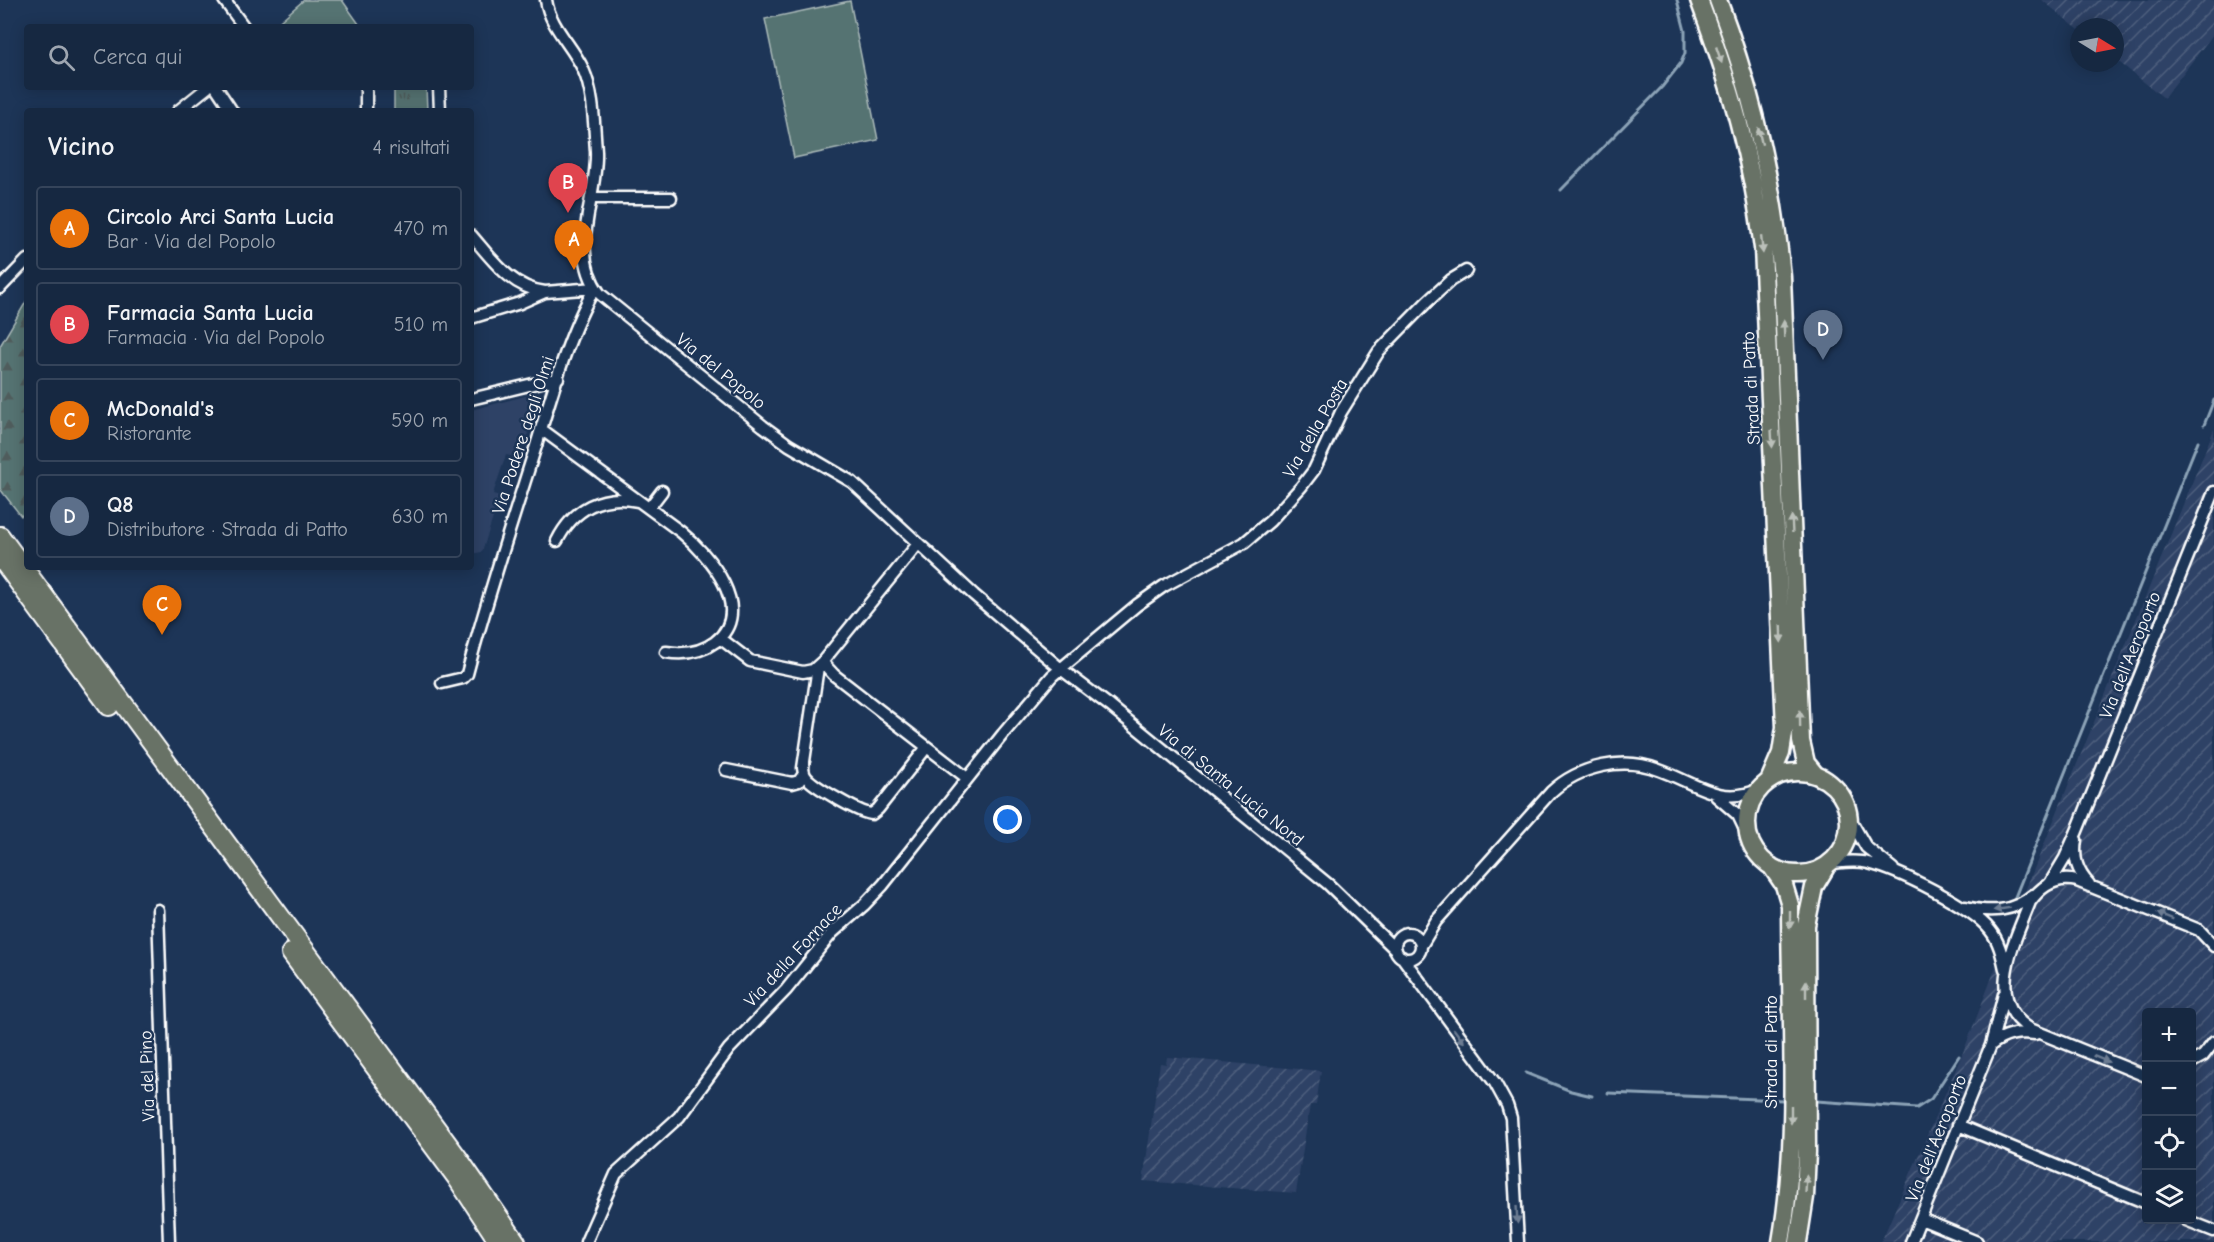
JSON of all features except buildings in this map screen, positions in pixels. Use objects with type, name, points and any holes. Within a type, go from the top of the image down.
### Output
[{"type":"highway","points":[[0,536],[24,569]]},
{"type":"highway","points":[[0,557],[444,1161],[499,1242]]},
{"type":"highway","points":[[25,570],[458,1158],[516,1242]]},
{"type":"main road","name":"Strada di Patto","points":[[1699,0],[1741,124],[1756,195],[1763,248],[1785,728],[1781,753],[1764,785]]},
{"type":"main road","name":"Strada di Patto","points":[[1718,0],[1751,98],[1777,223],[1782,277],[1801,741],[1806,763],[1815,774]]},
{"type":"main road","points":[[1788,773],[1815,774],[1827,780],[1844,800],[1850,819],[1846,843],[1828,865],[1814,872],[1795,874],[1782,872],[1758,855],[1750,840],[1747,817],[1751,802],[1764,785],[1788,773]]},
{"type":"main road","name":"Strada di Patto","points":[[1798,1242],[1805,1197],[1807,1152],[1806,925],[1814,887],[1828,865]]},
{"type":"main road","name":"Strada di Patto","points":[[1771,866],[1784,885],[1790,905],[1791,1135],[1788,1198],[1781,1242]]},
{"type":"street","points":[[224,0],[242,24]]},
{"type":"street","name":"Via del Popolo","points":[[546,0],[551,18],[584,70],[589,90],[596,153],[584,244],[588,273],[595,288],[613,306],[763,426],[789,445],[852,482],[918,544],[1061,669]]},
{"type":"street","points":[[182,108],[204,90]]},
{"type":"street","points":[[218,90],[230,108]]},
{"type":"street","points":[[366,90],[366,108]]},
{"type":"street","points":[[439,90],[440,108]]},
{"type":"street","points":[[591,198],[671,198]]},
{"type":"street","points":[[474,238],[510,277],[526,287],[545,292]]},
{"type":"street","points":[[0,288],[24,263]]},
{"type":"street","name":"Via della Posta","points":[[1061,669],[1137,605],[1164,586],[1244,543],[1270,521],[1314,470],[1341,412],[1379,351],[1427,302],[1451,280],[1466,271]]},
{"type":"street","points":[[474,317],[520,303],[545,292],[595,288]]},
{"type":"street","name":"Via Podere degli Olmi","points":[[442,683],[467,675],[481,621],[541,429],[586,300],[595,288]]},
{"type":"street","points":[[474,398],[558,378]]},
{"type":"street","points":[[541,429],[689,538],[720,576],[732,607],[729,622],[720,638],[696,651],[680,654],[666,652]]},
{"type":"street","points":[[645,505],[662,491]]},
{"type":"street","name":"Via dell'Aeroporto","points":[[2050,882],[2065,858],[2077,831],[2214,492]]},
{"type":"street","points":[[557,541],[571,520],[589,505],[617,498],[645,505]]},
{"type":"street","points":[[720,638],[750,661],[803,672],[810,671],[820,665],[918,544]]},
{"type":"street","points":[[820,665],[967,778]]},
{"type":"street","points":[[726,770],[792,783],[799,781],[804,774],[804,761],[820,665]]},
{"type":"street","name":"Via della Fornace","points":[[586,1242],[616,1174],[679,1117],[729,1049],[786,990],[832,933],[883,885],[1003,734],[1052,676],[1061,669]]},
{"type":"street","name":"Via di Santa Lucia Nord","points":[[1061,669],[1110,706],[1328,884],[1399,953],[1496,1083],[1508,1105],[1512,1126],[1518,1242]]},
{"type":"street","points":[[804,774],[858,810],[872,814],[927,747]]},
{"type":"street","points":[[1408,933],[1396,941],[1399,953],[1408,958],[1417,956],[1436,921],[1551,792],[1572,776],[1602,766],[1635,764],[1658,769],[1720,796],[1745,796],[1764,785]]},
{"type":"street","points":[[1708,791],[1738,815],[1750,840]]},
{"type":"street","points":[[1850,819],[1866,846],[1900,875]]},
{"type":"street","name":"Via dell'Aeroporto","points":[[2077,831],[2075,858],[2080,872],[2091,886]]},
{"type":"street","points":[[1828,865],[1868,863],[1900,875],[1963,906],[1988,911],[2007,909],[2023,903],[2050,882],[2066,879],[2091,886],[2199,930],[2214,946]]},
{"type":"street","points":[[2006,969],[2030,902],[2036,893]]},
{"type":"street","points":[[1963,906],[1990,930],[2002,952],[2006,969]]},
{"type":"street","name":"Via del Pino","points":[[158,910],[169,1242]]},
{"type":"street","points":[[1377,930],[1389,935],[1408,933],[1425,928],[1436,921]]},
{"type":"street","points":[[1408,933],[1419,939],[1421,946]]},
{"type":"street","name":"Via dell'Aeroporto","points":[[1911,1242],[1991,1045],[2005,991],[2006,969]]},
{"type":"street","points":[[2005,991],[2010,1009],[2024,1026],[2142,1074]]},
{"type":"street","points":[[1991,1045],[2012,1034],[2041,1034]]},
{"type":"street","points":[[2209,1054],[2214,1042]]},
{"type":"street","points":[[1958,1125],[2142,1201]]},
{"type":"street","points":[[1921,1219],[1977,1242]]},
{"type":"street","points":[[2196,1224],[2214,1231]]},
{"type":"shaded area","points":[[2042,0],[2214,0],[2214,33],[2164,98],[2124,66],[2124,18],[2070,18],[2070,23]]},
{"type":"shaded area","points":[[541,392],[520,458],[506,455],[493,494],[500,496],[482,552],[474,553],[474,409]]},
{"type":"shaded area","points":[[2214,429],[2214,1242],[1881,1242],[1964,1050],[2027,886]]},
{"type":"shaded area","points":[[1167,1057],[1321,1071],[1316,1105],[1310,1105],[1296,1193],[1143,1181],[1160,1063],[1166,1064]]},
{"type":"green space","points":[[304,0],[342,0],[359,24],[276,24]]},
{"type":"green space","points":[[850,1],[878,140],[794,158],[765,19]]},
{"type":"green space","points":[[394,90],[426,90],[427,108],[394,108]]},
{"type":"green space","points":[[24,305],[24,514],[21,516],[0,489],[0,346]]},
{"type":"waterway","points":[[1561,190],[1662,87],[1681,63],[1685,53],[1685,31],[1677,0]]},
{"type":"waterway","points":[[2204,425],[2214,400]]},
{"type":"waterway","points":[[2013,902],[2198,441]]},
{"type":"waterway","points":[[1816,1101],[1917,1108],[1931,1099],[1959,1056]]},
{"type":"waterway","points":[[1526,1073],[1571,1091],[1592,1096]]},
{"type":"waterway","points":[[1608,1093],[1783,1100]]},
{"type":"place","name":"Farmacia Santa Lucia","points":[[568,213]]},
{"type":"place","name":"Circolo Arci Santa Lucia","points":[[574,270]]},
{"type":"place","name":"Q8","points":[[1823,360]]},
{"type":"place","name":"McDonald's","points":[[162,635]]}]
